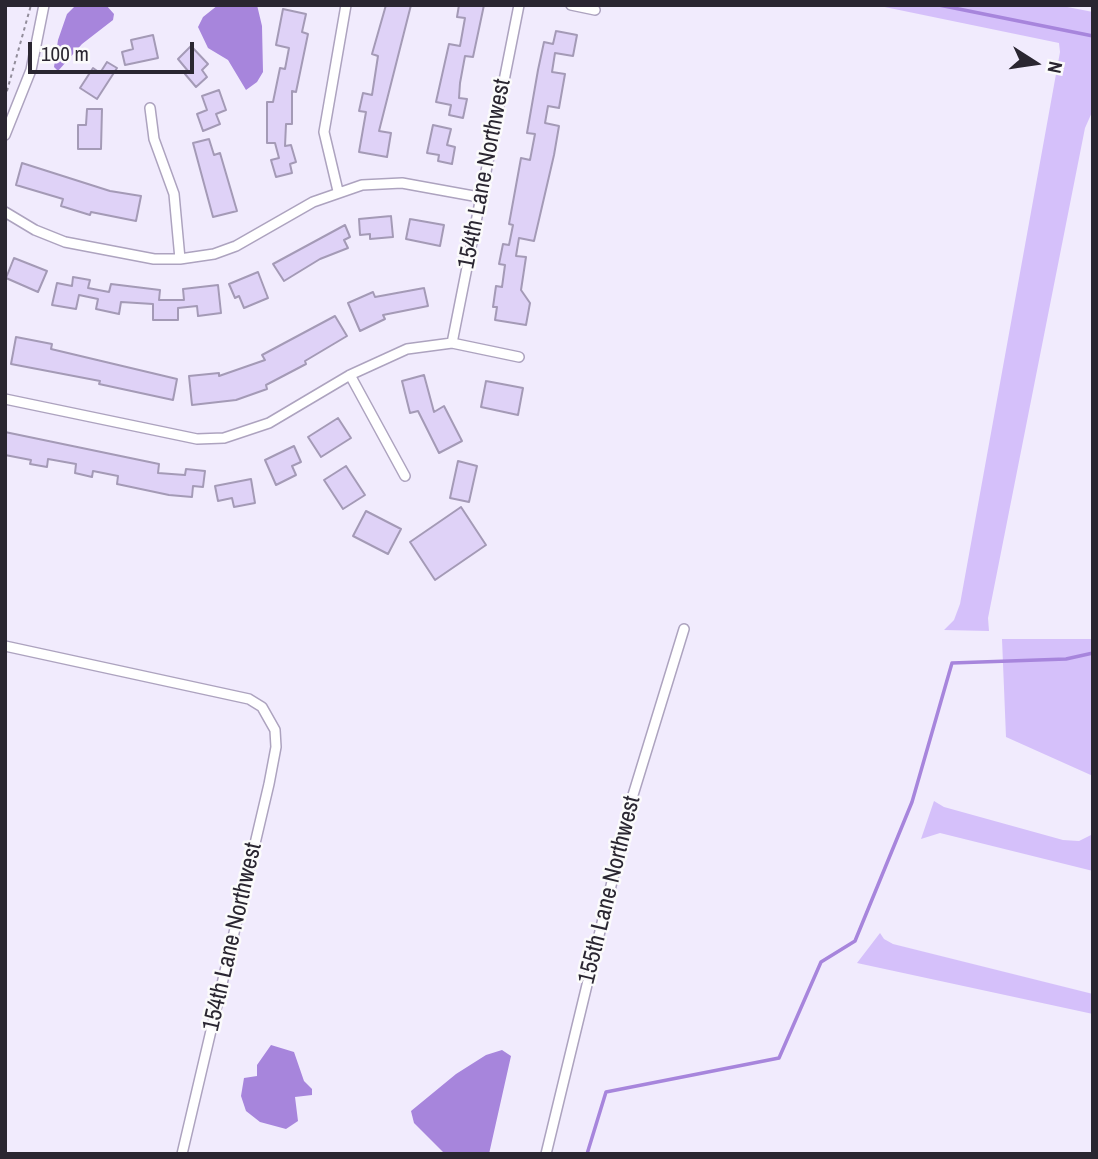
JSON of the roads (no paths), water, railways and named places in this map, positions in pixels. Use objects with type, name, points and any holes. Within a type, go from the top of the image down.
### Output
[{"type":"street","points":[[5,135],[31,70],[44,5]]},
{"type":"street","points":[[338,191],[324,132],[346,5]]},
{"type":"street","name":"154th Lane Northwest","points":[[452,343],[519,5]]},
{"type":"street","points":[[571,5],[595,10]]},
{"type":"street","points":[[150,108],[154,139],[174,194],[180,259]]},
{"type":"street","points":[[5,212],[35,230],[65,242],[154,259],[180,259],[214,254],[236,246],[338,191],[362,185],[402,183],[479,197]]},
{"type":"street","points":[[5,399],[197,439],[224,438],[269,423],[350,374],[407,349],[452,343],[519,357]]},
{"type":"street","points":[[350,374],[405,476]]},
{"type":"street","name":"155th Lane Northwest","points":[[546,1154],[633,795],[684,629]]},
{"type":"street","name":"154th Lane Northwest","points":[[5,646],[249,699],[262,707],[271,720],[276,747],[271,772],[182,1154]]},
{"type":"waterway","points":[[939,5],[1093,36]]},
{"type":"waterway","points":[[587,1154],[606,1092],[779,1058],[821,962],[855,941],[912,802],[952,663],[1066,659],[1093,653]]}]
